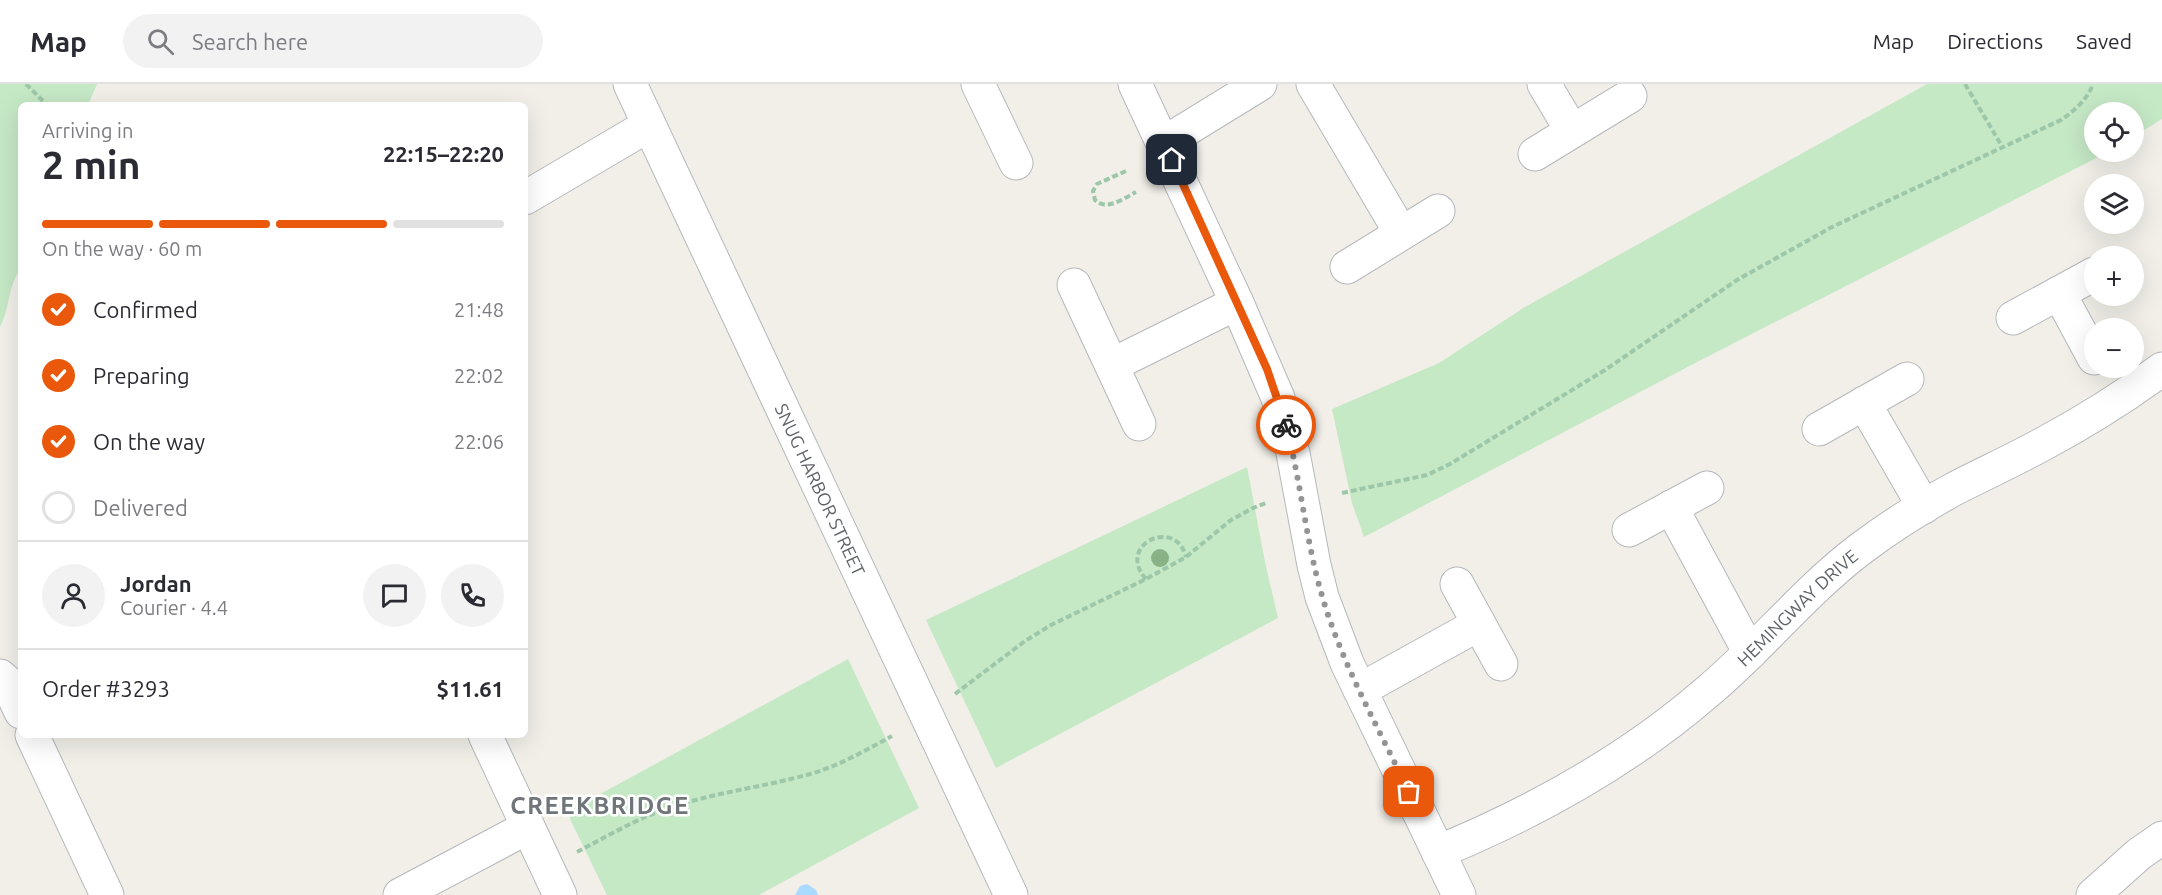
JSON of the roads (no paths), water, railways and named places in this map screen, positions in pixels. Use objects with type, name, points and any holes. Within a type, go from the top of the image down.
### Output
[{"type":"street","name":"SNUG HARBOR STREET","points":[[630,84],[1011,895]]},
{"type":"street","points":[[980,84],[1016,163]]},
{"type":"street","points":[[1135,84],[1238,303],[1281,407],[1293,453],[1322,597],[1333,630],[1459,895]]},
{"type":"street","points":[[1164,143],[1260,84]]},
{"type":"street","points":[[1313,84],[1401,233]]},
{"type":"street","points":[[1544,84],[1572,131]]},
{"type":"street","points":[[1534,153],[1630,96]]},
{"type":"street","points":[[528,196],[649,125]]},
{"type":"street","points":[[1347,267],[1438,211]]},
{"type":"street","points":[[2013,318],[2084,279]]},
{"type":"street","points":[[1074,285],[1139,424]]},
{"type":"street","points":[[2059,293],[2084,339]]},
{"type":"street","points":[[1112,365],[1238,303]]},
{"type":"street","name":"HEMINGWAY DRIVE","points":[[1438,852],[1485,833],[1543,804],[1607,767],[1658,733],[1750,653],[1828,574],[1859,550],[1952,490],[2043,445],[2117,400],[2162,369]]},
{"type":"street","points":[[2105,378],[2117,400]]},
{"type":"street","points":[[1819,429],[1907,379]]},
{"type":"street","points":[[1864,403],[1924,507]]},
{"type":"street","points":[[1629,530],[1707,488]]},
{"type":"street","points":[[1671,507],[1750,653]]},
{"type":"street","points":[[1457,584],[1501,664]]},
{"type":"street","points":[[1360,690],[1479,624]]},
{"type":"street","points":[[0,676],[7,682],[18,706]]},
{"type":"street","points":[[33,738],[107,895]]},
{"type":"street","points":[[486,738],[554,881]]},
{"type":"street","points":[[400,895],[528,827]]},
{"type":"street","points":[[2092,895],[2139,854],[2162,838]]},
{"type":"water","points":[[807,884],[816,890],[818,895],[795,895],[800,886]]},
{"type":"district","name":"CREEKBRIDGE","points":[[600,805]]}]
